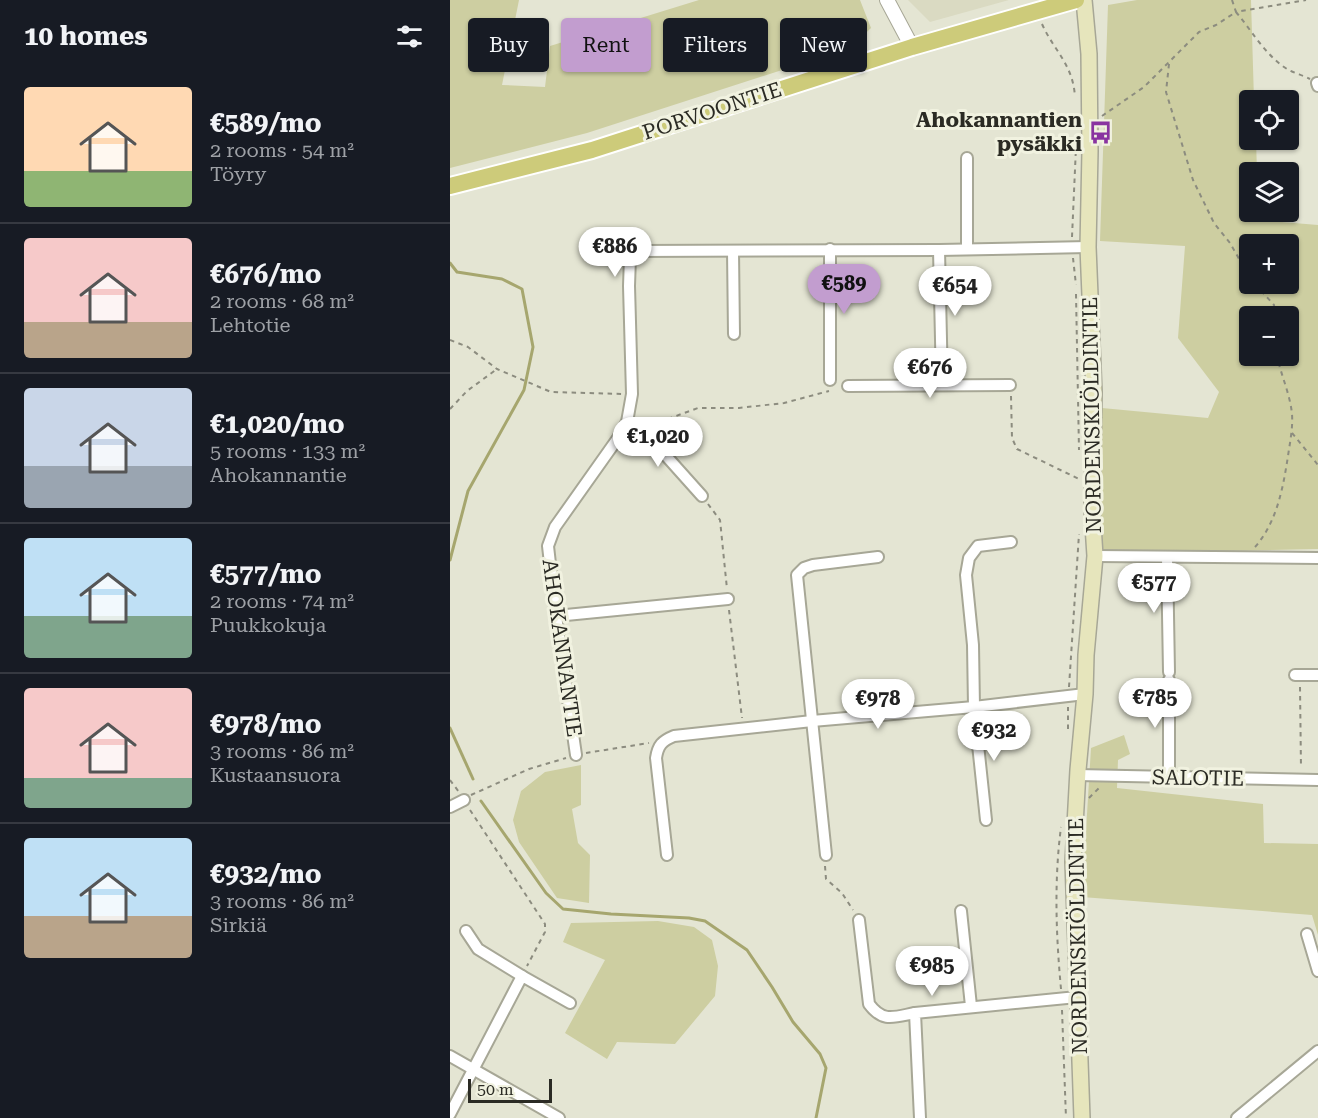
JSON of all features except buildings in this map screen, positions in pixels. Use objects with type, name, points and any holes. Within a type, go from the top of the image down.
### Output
[{"type":"main road","name":"PORVOONTIE","points":[[450,186],[592,150],[912,47],[1076,0]]},
{"type":"main road","name":"NORDENSKIÖLDINTIE","points":[[1082,1118],[1073,862],[1077,776],[1095,556],[1092,510],[1094,392],[1088,247],[1089,54],[1084,0]]},
{"type":"street","points":[[887,0],[912,47]]},
{"type":"street","points":[[967,158],[967,249]]},
{"type":"street","name":"AHOKANNANTIE","points":[[576,755],[555,616],[548,546],[555,527],[627,422],[632,394],[629,286],[630,257],[634,251],[650,249],[733,251],[1088,247]]},
{"type":"street","points":[[830,249],[830,380]]},
{"type":"street","points":[[939,250],[942,384]]},
{"type":"street","points":[[733,251],[734,334]]},
{"type":"street","points":[[848,386],[1010,385]]},
{"type":"street","points":[[627,422],[651,439],[702,496]]},
{"type":"street","points":[[986,820],[974,707],[973,645],[966,575],[969,558],[978,546],[1011,542]]},
{"type":"street","points":[[1095,556],[1318,558]]},
{"type":"street","points":[[826,855],[797,575],[804,568],[813,565],[879,557]]},
{"type":"street","points":[[1167,557],[1169,777]]},
{"type":"street","points":[[555,616],[728,599]]},
{"type":"street","points":[[1297,675],[1318,675]]},
{"type":"street","points":[[667,855],[656,759],[657,748],[663,740],[674,736],[1085,694]]},
{"type":"street","name":"SALOTIE","points":[[1077,776],[1318,780]]},
{"type":"street","points":[[450,807],[469,797]]},
{"type":"street","points":[[961,911],[971,1006]]},
{"type":"street","points":[[859,920],[869,1004],[876,1014],[886,1018],[971,1006],[1077,997]]},
{"type":"street","points":[[466,931],[478,949],[570,1004]]},
{"type":"street","points":[[1307,934],[1318,970]]},
{"type":"street","points":[[450,1114],[522,976]]},
{"type":"street","points":[[915,1013],[920,1118]]},
{"type":"street","points":[[1237,1118],[1318,1051]]},
{"type":"street","points":[[450,1056],[559,1118]]},
{"type":"path","points":[[1232,0],[1236,12],[1279,62],[1289,70],[1318,85]]},
{"type":"path","points":[[1090,120],[1100,120],[1104,113],[1144,87],[1199,32],[1216,25],[1236,12],[1305,0]]},
{"type":"path","points":[[1042,24],[1070,68],[1075,85],[1075,97]]},
{"type":"path","points":[[1168,64],[1166,93],[1193,180],[1214,223],[1239,259]]},
{"type":"path","points":[[1076,143],[1072,247],[1076,287],[1079,459]]},
{"type":"path","points":[[1264,294],[1274,306]]},
{"type":"path","points":[[450,340],[468,347],[497,369],[551,392],[632,394]]},
{"type":"path","points":[[1246,558],[1260,542],[1278,504],[1284,484],[1292,433],[1292,416],[1289,394],[1280,366]]},
{"type":"path","points":[[450,409],[467,391],[497,369]]},
{"type":"path","points":[[1010,385],[1012,438],[1017,449],[1079,479],[1079,469]]},
{"type":"path","points":[[640,430],[658,421],[698,408],[739,408],[784,403],[848,386]]},
{"type":"path","points":[[1292,433],[1318,465]]},
{"type":"path","points":[[1068,731],[1068,696],[1080,528]]},
{"type":"path","points":[[1297,675],[1301,781]]},
{"type":"path","points":[[450,780],[469,797],[545,924],[545,932],[522,976]]},
{"type":"path","points":[[469,797],[490,785]]},
{"type":"path","points":[[1061,825],[1057,858],[1056,936],[1066,1118]]},
{"type":"path","points":[[826,855],[824,872],[826,879],[842,893],[859,920]]},
{"type":"shaded area","points":[[908,0],[1009,0],[930,22]]},
{"type":"green space","points":[[450,0],[519,0],[515,18],[468,18],[468,72],[505,72],[502,85],[545,87],[547,72],[549,72],[550,46],[561,43],[561,72],[651,72],[651,18],[641,18],[699,0],[860,0],[871,28],[867,32],[867,18],[780,18],[780,71],[587,133],[450,168]]},
{"type":"green space","points":[[1137,0],[1251,0],[1254,90],[1239,90],[1239,150],[1256,150],[1257,162],[1239,162],[1239,222],[1318,225],[1318,549],[1100,554],[1102,408],[1208,418],[1219,392],[1178,338],[1185,246],[1100,241],[1108,5]]},
{"type":"green space","points":[[1124,735],[1130,754],[1118,760],[1117,788],[1263,804],[1264,843],[1318,844],[1318,935],[1312,915],[1082,897],[1091,748]]},
{"type":"green space","points":[[581,765],[581,805],[572,809],[578,843],[590,855],[589,903],[557,898],[519,842],[513,820],[521,791],[545,772]]},
{"type":"green space","points":[[658,921],[694,927],[712,940],[718,966],[715,996],[675,1044],[617,1042],[607,1059],[565,1033],[605,960],[563,942],[571,923]]},
{"type":"waterway","points":[[450,263],[457,272],[502,279],[522,289],[533,347],[524,390],[468,491],[450,560]]},
{"type":"waterway","points":[[450,728],[473,779]]},
{"type":"waterway","points":[[481,801],[546,893],[563,909],[705,921],[747,950],[793,1022],[820,1054],[826,1068],[816,1118]]},
{"type":"place","name":"Ahokannantien pysäkki","points":[[1100,132]]}]
